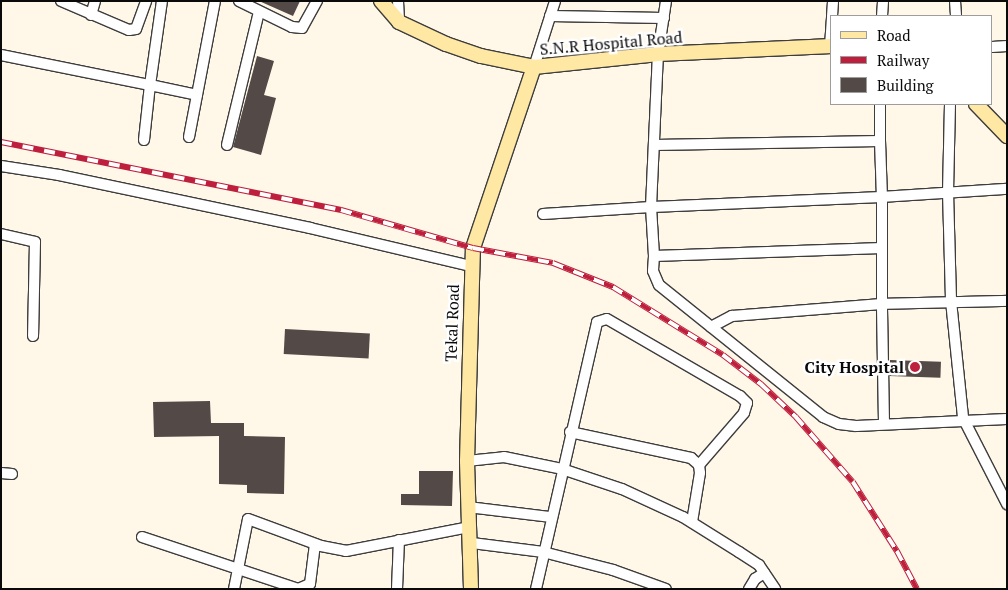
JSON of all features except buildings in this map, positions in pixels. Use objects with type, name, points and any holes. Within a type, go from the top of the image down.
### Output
[{"type":"main road","name":"S.N.R Hospital Road","points":[[381,1],[398,22],[481,56],[534,68],[658,54],[830,46]]},
{"type":"main road","name":"Tekal Road","points":[[471,589],[472,543],[469,528],[467,461],[471,266],[475,238],[534,68]]},
{"type":"main road","points":[[977,105],[1007,136]]},
{"type":"street","points":[[61,1],[91,16],[136,29],[146,1]]},
{"type":"street","points":[[91,16],[95,1]]},
{"type":"street","points":[[144,140],[162,1]]},
{"type":"street","points":[[189,137],[215,1]]},
{"type":"street","points":[[239,1],[259,12],[302,28],[317,1]]},
{"type":"street","points":[[398,1],[398,22]]},
{"type":"street","points":[[534,68],[555,1]]},
{"type":"street","points":[[666,1],[658,54],[651,207],[654,272],[659,285],[824,418],[838,424],[856,426],[963,418],[1007,419]]},
{"type":"street","points":[[832,15],[833,1]]},
{"type":"street","points":[[882,15],[883,1]]},
{"type":"street","points":[[955,1],[956,15]]},
{"type":"street","points":[[227,144],[259,12]]},
{"type":"street","points":[[550,16],[664,18]]},
{"type":"street","points":[[993,47],[1007,46]]},
{"type":"street","points":[[1,55],[197,95]]},
{"type":"street","points":[[880,105],[884,423]]},
{"type":"street","points":[[950,105],[948,192],[951,301],[963,418],[1007,504]]},
{"type":"street","points":[[654,144],[880,141]]},
{"type":"street","points":[[1,166],[59,175],[310,228],[471,266]]},
{"type":"street","points":[[543,214],[1007,189]]},
{"type":"street","points":[[1,234],[35,242],[33,336]]},
{"type":"street","points":[[654,256],[882,248]]},
{"type":"street","points":[[711,327],[732,316],[882,304],[1007,301]]},
{"type":"street","points":[[536,589],[592,333],[597,322],[607,319],[740,396],[747,404],[744,413],[699,465],[692,522]]},
{"type":"street","points":[[570,432],[691,458],[699,465]]},
{"type":"street","points":[[467,461],[504,456],[562,469],[622,489],[692,522],[758,565],[775,589]]},
{"type":"street","points":[[468,507],[551,517]]},
{"type":"street","points":[[234,589],[240,570],[248,519],[315,544],[346,551],[469,528]]},
{"type":"street","points":[[142,536],[240,570],[304,588],[310,584],[315,544]]},
{"type":"street","points":[[397,589],[399,540]]},
{"type":"street","points":[[472,543],[543,552],[614,570],[666,589]]},
{"type":"street","points":[[749,589],[755,579],[764,573]]},
{"type":"railway","points":[[1,142],[341,210],[473,248],[553,263],[613,287],[723,355],[761,384],[796,417],[853,482],[897,551],[917,589]]},
{"type":"place","name":"City Hospital","points":[[915,367]]}]
